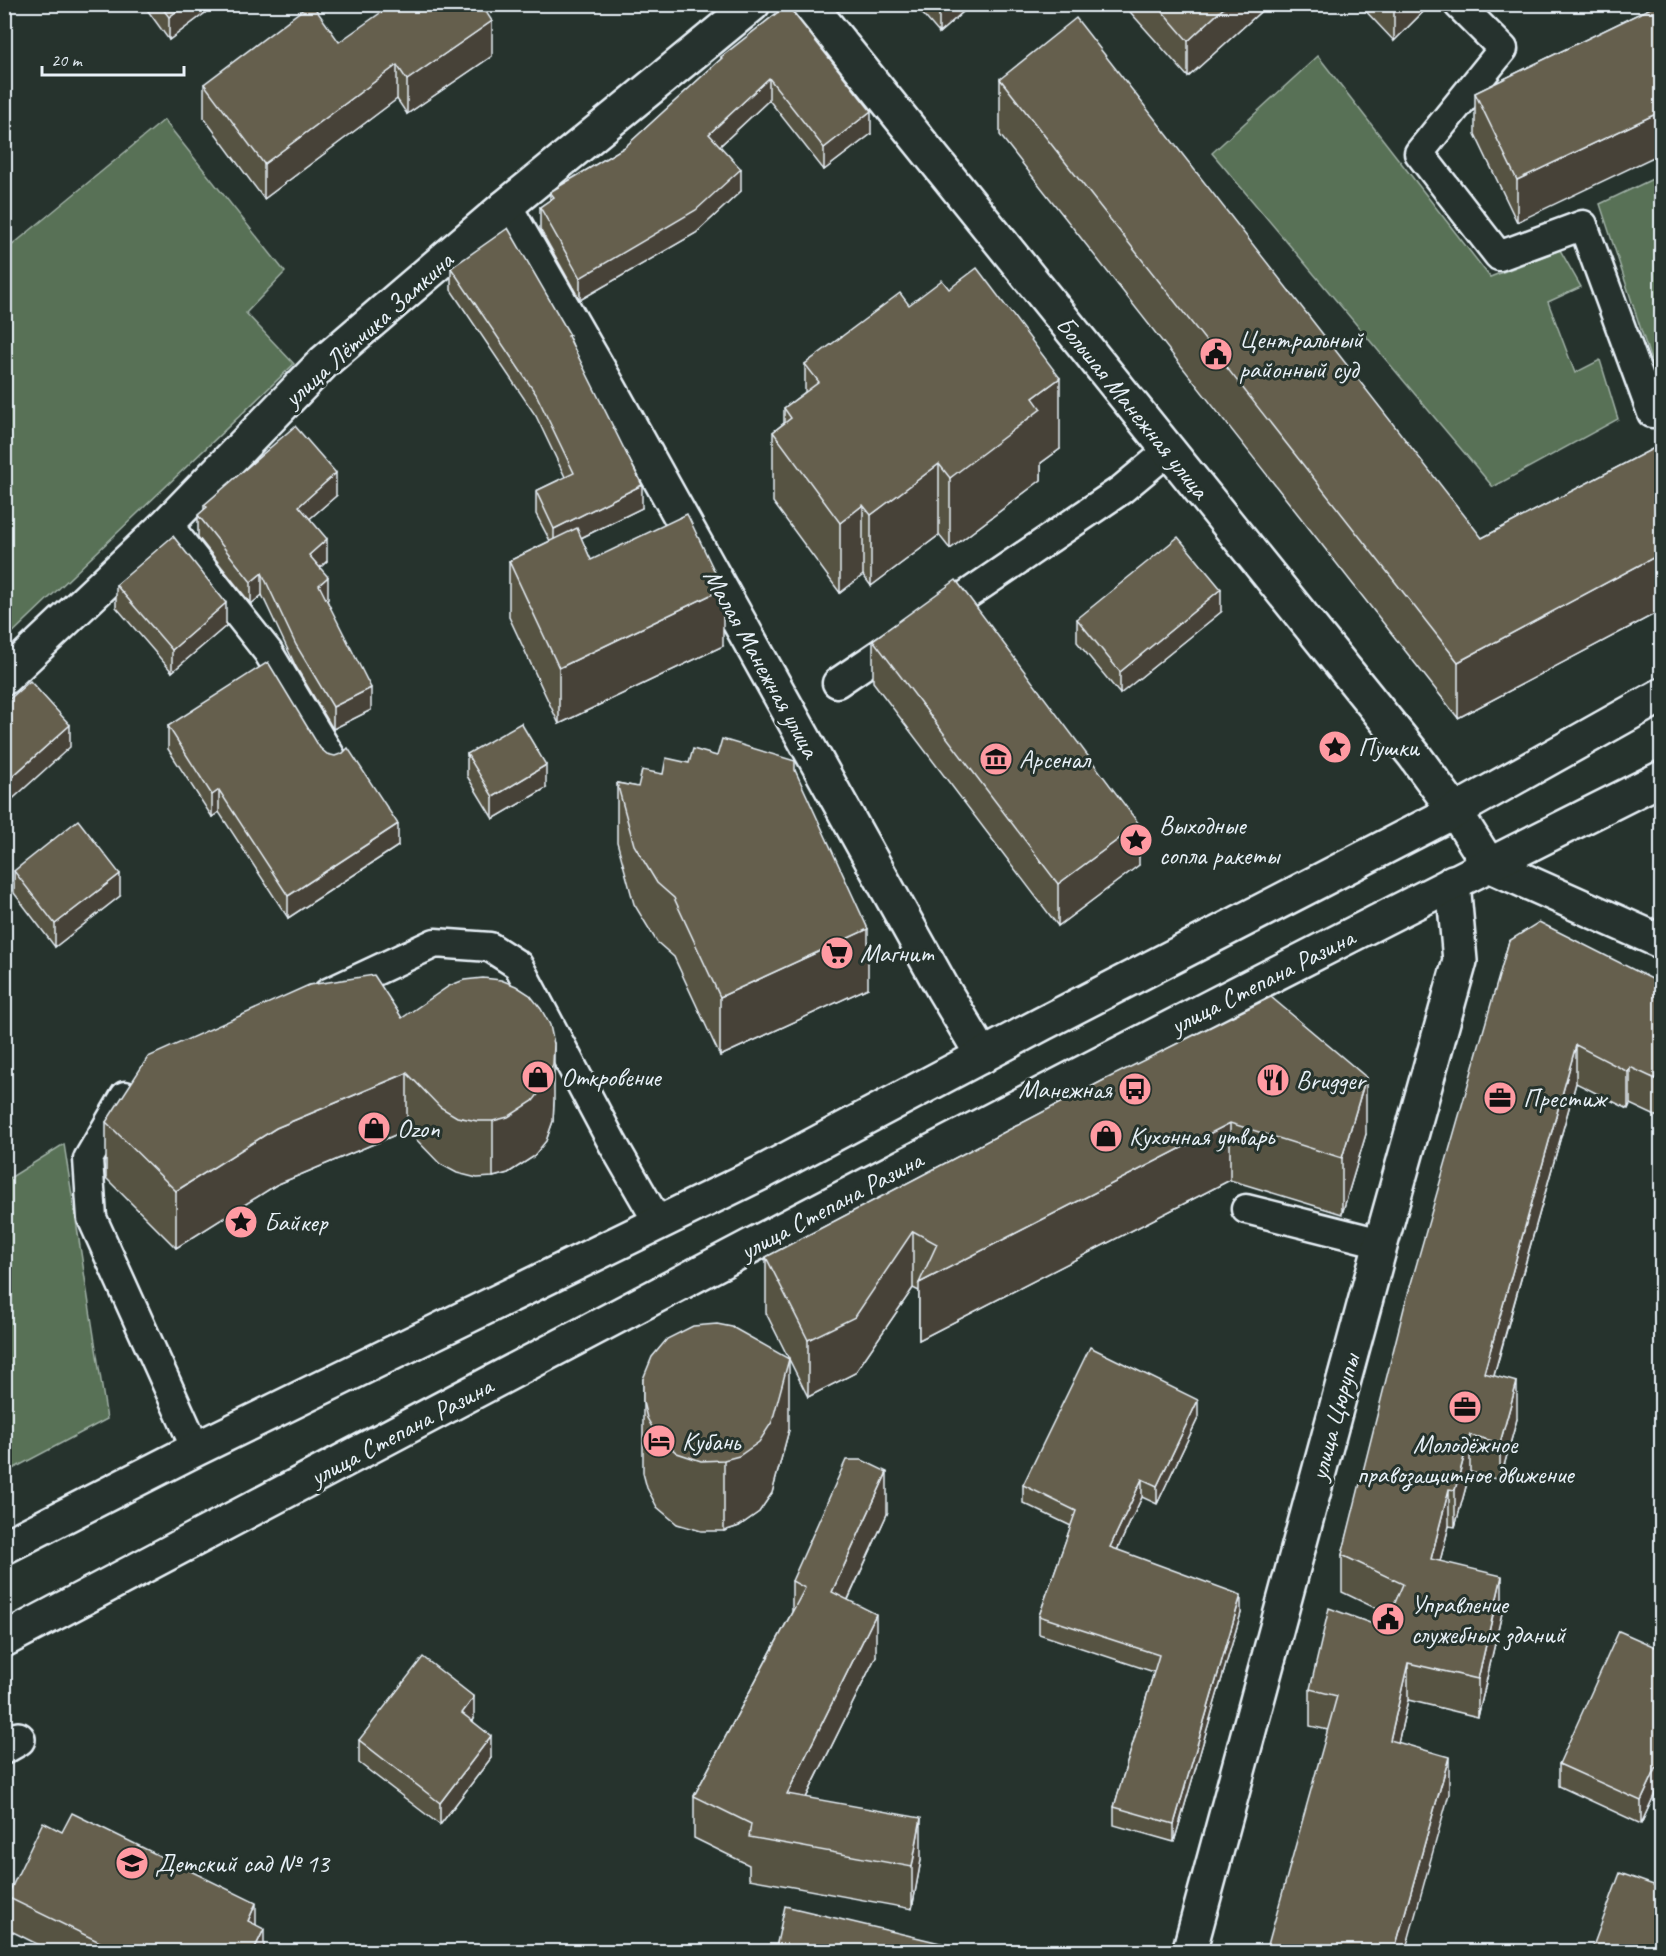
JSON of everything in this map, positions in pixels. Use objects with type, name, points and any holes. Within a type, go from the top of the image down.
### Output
[{"type":"street","name":"улица Лётчика Замкина","points":[[4,678],[167,524],[324,362],[505,207],[753,4]]},
{"type":"street","name":"Большая Манежная улица","points":[[809,4],[1414,755],[1489,865]]},
{"type":"street","name":"Малая Манежная улица","points":[[505,207],[613,394],[937,979],[983,1056]]},
{"type":"street","points":[[4,1547],[196,1449],[761,1173],[1042,1023],[1455,812],[1662,695]]},
{"type":"street","name":"улица Степана Разина","points":[[4,1640],[1074,1078],[1453,882],[1662,778]]},
{"type":"street","points":[[1489,865],[1662,942]]},
{"type":"street","name":"улица Цюрупы","points":[[1189,1952],[1381,1243],[1460,961],[1453,882]]},
{"type":"lane","points":[[1458,4],[1503,49],[1419,153],[1499,256],[1583,225],[1652,413]]},
{"type":"lane","points":[[837,684],[1120,490],[1168,451]]},
{"type":"lane","points":[[167,524],[268,652],[334,762]]},
{"type":"lane","points":[[309,1003],[435,943],[490,946],[518,965],[613,1144],[659,1224]]},
{"type":"lane","points":[[141,1083],[130,1088],[88,1159],[92,1218],[196,1449]]},
{"type":"lane","points":[[1246,1209],[1381,1243]]},
{"type":"green space","points":[[1318,56],[1490,277],[1560,250],[1581,287],[1548,302],[1575,373],[1600,360],[1618,419],[1493,487],[1212,153]]},
{"type":"green space","points":[[164,120],[285,272],[246,313],[294,364],[5,640],[5,251]]},
{"type":"green space","points":[[1661,175],[1661,391],[1600,204]]},
{"type":"green space","points":[[64,1144],[107,1419],[5,1473],[5,1181]]},
{"type":"building","points":[[159,4],[186,4],[169,17]]},
{"type":"building","points":[[310,4],[339,42],[393,4],[481,4],[492,21],[407,80],[397,65],[264,164],[204,84]]},
{"type":"building","points":[[934,4],[947,4],[939,11]]},
{"type":"building","points":[[1156,4],[1228,4],[1188,41]]},
{"type":"building","points":[[1662,4],[1662,111],[1517,180],[1475,93]]},
{"type":"building","points":[[787,5],[871,111],[824,148],[769,78],[709,134],[741,169],[696,210],[580,278],[540,207],[554,197],[550,192],[625,147],[721,57]]},
{"type":"building","points":[[1076,18],[1482,538],[1662,444],[1662,553],[1458,662],[1000,79]]},
{"type":"building","points":[[508,228],[570,335],[568,336],[642,485],[554,529],[536,491],[574,473],[536,394],[451,268]]},
{"type":"building","points":[[977,268],[1060,378],[1033,398],[1041,409],[950,478],[939,464],[871,515],[863,505],[840,523],[773,432],[791,418],[784,408],[819,382],[805,364],[900,293],[909,305],[942,280],[949,289]]},
{"type":"building","points":[[295,426],[336,473],[299,506],[327,539],[309,555],[328,577],[319,585],[371,688],[333,707],[296,645],[262,573],[251,582],[198,515],[207,507],[204,505]]},
{"type":"building","points":[[687,514],[723,589],[559,668],[509,561],[577,528],[591,560]]},
{"type":"building","points":[[173,536],[226,603],[172,650],[116,585]]},
{"type":"building","points":[[1178,537],[1221,589],[1120,672],[1077,619]]},
{"type":"building","name":"Арсенал","points":[[956,580],[1139,824],[1058,884],[873,640]]},
{"type":"building","points":[[268,662],[320,748],[327,754],[335,756],[348,748],[398,824],[288,896],[219,790],[212,795],[168,726]]},
{"type":"building","points":[[30,681],[70,725],[4,784],[4,704]]},
{"type":"building","points":[[521,723],[546,765],[493,797],[467,754]]},
{"type":"building","points":[[722,739],[795,761],[795,770],[868,929],[720,997],[674,898],[657,883],[634,845],[617,783],[638,787],[642,770],[663,774],[666,758],[689,763],[693,749],[717,756]]},
{"type":"building","points":[[78,820],[120,874],[55,924],[14,871]]},
{"type":"building","points":[[1539,922],[1662,984],[1662,1082],[1630,1067],[1628,1072],[1576,1045],[1484,1373],[1517,1382],[1500,1443],[1470,1435],[1455,1490],[1449,1489],[1431,1559],[1502,1576],[1478,1679],[1408,1663],[1390,1740],[1449,1757],[1394,1952],[1266,1952],[1337,1696],[1310,1689],[1329,1608],[1384,1628],[1403,1584],[1342,1555],[1404,1308],[1509,941]]},
{"type":"building","points":[[374,975],[402,1018],[449,986],[464,980],[483,978],[501,980],[516,986],[530,995],[550,1025],[554,1044],[553,1064],[546,1084],[533,1101],[508,1117],[493,1121],[477,1121],[457,1117],[440,1107],[407,1073],[276,1128],[176,1191],[106,1122],[148,1057],[309,985]]},
{"type":"building","points":[[1271,997],[1366,1077],[1342,1158],[1230,1123],[919,1283],[937,1244],[913,1231],[855,1317],[808,1340],[766,1257],[1106,1079]]},
{"type":"building","points":[[717,1324],[732,1327],[789,1359],[772,1422],[759,1442],[739,1456],[724,1460],[701,1461],[677,1453],[657,1436],[647,1418],[643,1402],[643,1379],[652,1357],[667,1339],[693,1326]]},
{"type":"building","points":[[1090,1347],[1198,1400],[1157,1486],[1142,1479],[1110,1547],[1241,1595],[1174,1824],[1114,1807],[1159,1655],[1039,1616],[1076,1511],[1023,1485]]},
{"type":"building","points":[[846,1460],[862,1460],[887,1472],[832,1592],[876,1614],[787,1794],[921,1818],[912,1867],[749,1837],[751,1824],[694,1796],[805,1588],[792,1581]]},
{"type":"building","points":[[1619,1631],[1662,1650],[1662,1756],[1641,1801],[1559,1764]]},
{"type":"building","points":[[423,1657],[474,1697],[462,1713],[491,1736],[440,1803],[359,1740]]},
{"type":"building","points":[[72,1813],[256,1903],[248,1921],[264,1929],[253,1952],[120,1952],[7,1897],[43,1822],[62,1832]]},
{"type":"building","points":[[1620,1873],[1662,1888],[1662,1952],[1591,1952]]},
{"type":"building","points":[[785,1906],[978,1952],[775,1952]]},
{"type":"place","name":"Центральный районный суд","points":[[1216,354]]},
{"type":"place","name":"Пушки","points":[[1335,747]]},
{"type":"place","name":"Арсенал","points":[[996,759]]},
{"type":"place","name":"Выходные сопла ракеты","points":[[1136,840]]},
{"type":"place","name":"Магнит","points":[[837,953]]},
{"type":"place","name":"Откровение","points":[[538,1077]]},
{"type":"place","name":"Brugger","points":[[1273,1080]]},
{"type":"place","name":"Манежная","points":[[1135,1089]]},
{"type":"place","name":"Престиж","points":[[1500,1098]]},
{"type":"place","name":"Ozon","points":[[374,1128]]},
{"type":"place","name":"Кухонная утварь","points":[[1106,1136]]},
{"type":"place","name":"Байкер","points":[[241,1222]]},
{"type":"place","name":"Молодёжное правозащитное движение","points":[[1465,1407]]},
{"type":"place","name":"Кубань","points":[[659,1441]]},
{"type":"place","name":"Управление служебных зданий","points":[[1388,1619]]},
{"type":"place","name":"Детский сад № 13","points":[[132,1863]]}]
